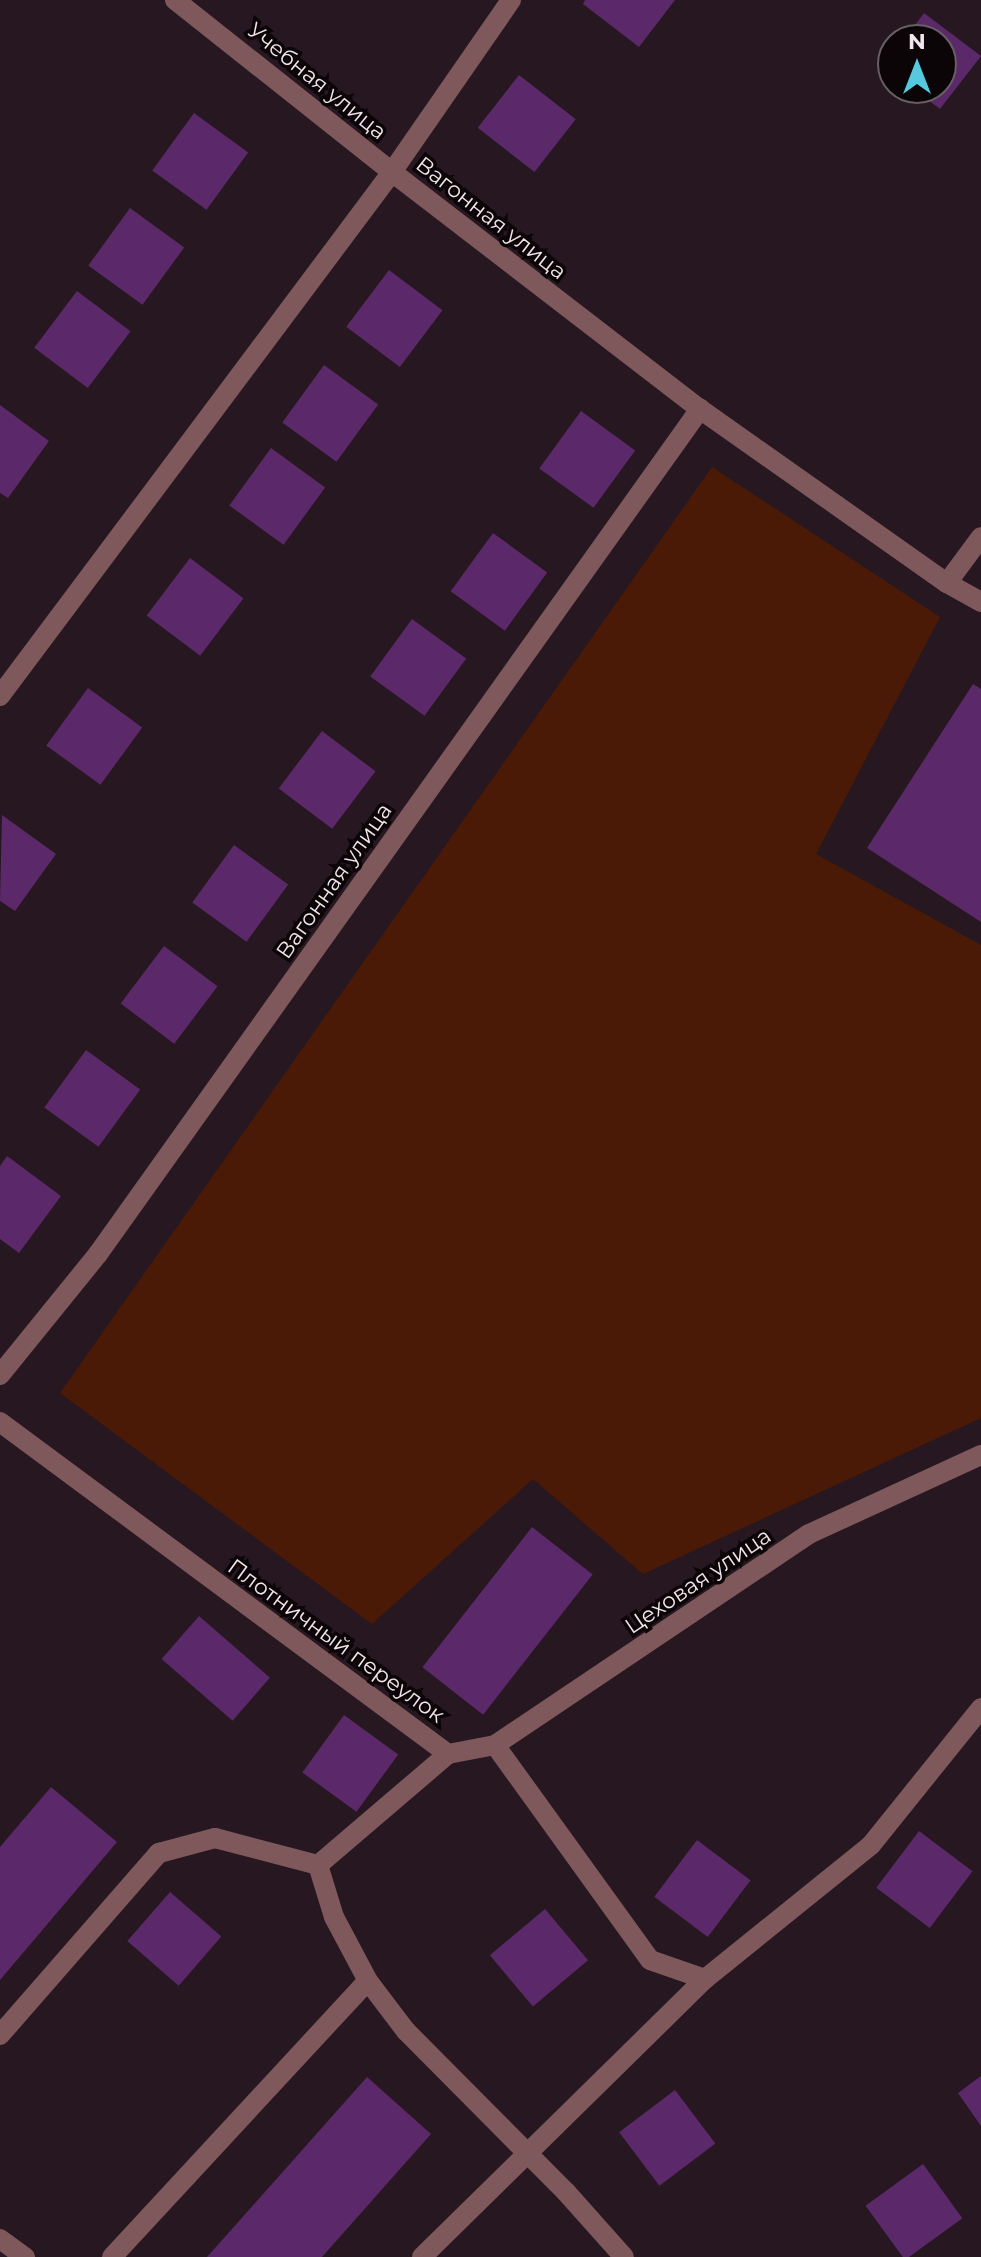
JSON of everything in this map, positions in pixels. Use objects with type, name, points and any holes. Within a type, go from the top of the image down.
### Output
[{"type":"street","name":"Учебная улица","points":[[175,0],[392,172]]},
{"type":"street","points":[[392,172],[511,0]]},
{"type":"street","name":"Вагонная улица","points":[[0,696],[392,172],[700,409],[947,583]]},
{"type":"street","name":"Вагонная улица","points":[[0,1375],[98,1254],[700,409]]},
{"type":"street","points":[[981,537],[947,583],[981,602]]},
{"type":"street","name":"Плотничный переулок","points":[[0,1422],[448,1754],[318,1865]]},
{"type":"street","name":"Цеховая улица","points":[[448,1754],[495,1745],[809,1534],[981,1455]]},
{"type":"street","points":[[422,2257],[705,1979],[871,1845],[981,1708]]},
{"type":"street","points":[[495,1745],[650,1960],[705,1979]]},
{"type":"street","points":[[0,2035],[159,1853],[215,1838],[318,1865],[334,1917],[368,1981],[406,2031],[624,2257]]},
{"type":"street","points":[[112,2257],[368,1981]]},
{"type":"street","points":[[0,2239],[25,2257]]},
{"type":"shaded area","points":[[712,467],[940,617],[816,854],[981,945],[981,1418],[643,1574],[533,1479],[372,1624],[60,1393]]},
{"type":"building","points":[[585,0],[675,0],[639,47],[583,4]]},
{"type":"building","points":[[924,13],[939,24],[916,24]]},
{"type":"building","points":[[957,38],[981,56],[957,87]]},
{"type":"building","points":[[519,75],[576,119],[534,172],[478,128]]},
{"type":"building","points":[[194,113],[248,152],[206,210],[152,170]]},
{"type":"building","points":[[130,208],[184,247],[142,305],[88,265]]},
{"type":"building","points":[[389,270],[443,310],[400,367],[346,327]]},
{"type":"building","points":[[77,291],[131,331],[88,388],[34,348]]},
{"type":"building","points":[[324,365],[378,404],[336,462],[282,422]]},
{"type":"building","points":[[0,405],[49,441],[8,498],[0,493]]},
{"type":"building","points":[[581,411],[635,450],[593,508],[539,468]]},
{"type":"building","points":[[271,448],[325,487],[283,545],[229,505]]},
{"type":"building","points":[[493,533],[547,572],[505,631],[451,591]]},
{"type":"building","points":[[190,558],[244,598],[200,656],[147,616]]},
{"type":"building","points":[[412,619],[466,658],[424,716],[370,676]]},
{"type":"building","points":[[973,684],[981,689],[981,922],[867,848]]},
{"type":"building","points":[[88,688],[142,727],[100,785],[46,745]]},
{"type":"building","points":[[322,731],[376,771],[332,829],[279,789]]},
{"type":"building","points":[[2,815],[56,854],[15,911],[0,901]]},
{"type":"building","points":[[234,845],[288,884],[246,942],[192,902]]},
{"type":"building","points":[[164,946],[218,986],[174,1044],[121,1004]]},
{"type":"building","points":[[86,1050],[140,1089],[98,1147],[44,1107]]},
{"type":"building","points":[[7,1156],[61,1196],[19,1253],[0,1239],[0,1166]]},
{"type":"building","points":[[532,1527],[593,1574],[483,1715],[422,1667]]},
{"type":"building","points":[[199,1616],[270,1678],[233,1721],[162,1659]]},
{"type":"building","points":[[344,1715],[398,1754],[356,1812],[302,1772]]},
{"type":"building","points":[[51,1787],[117,1842],[0,1980],[0,1847]]},
{"type":"building","points":[[919,1831],[973,1871],[930,1928],[876,1888]]},
{"type":"building","points":[[697,1840],[751,1880],[708,1937],[654,1897]]},
{"type":"building","points":[[170,1892],[221,1937],[179,1986],[127,1941]]},
{"type":"building","points":[[545,1909],[588,1960],[533,2007],[490,1955]]},
{"type":"building","points":[[981,2076],[981,2126],[958,2093]]},
{"type":"building","points":[[367,2077],[431,2134],[322,2257],[207,2257]]},
{"type":"building","points":[[675,2090],[715,2144],[659,2186],[619,2132]]},
{"type":"building","points":[[923,2164],[962,2218],[909,2257],[903,2257],[866,2206]]}]
